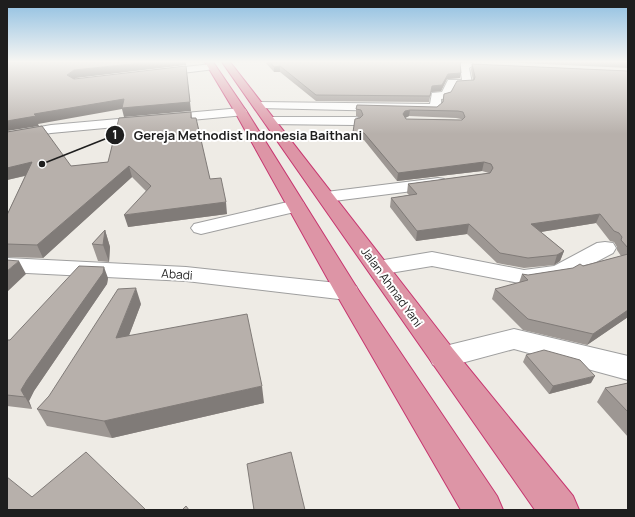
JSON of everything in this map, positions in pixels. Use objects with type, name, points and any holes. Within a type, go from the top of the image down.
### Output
[{"type":"highway","name":"Jalan Ahmad Yani","points":[[234,86],[326,197],[559,510]]},
{"type":"highway","name":"Jalan Ahmad Yani","points":[[256,113],[296,206],[347,292],[483,510]]},
{"type":"street","points":[[7,137],[51,129],[256,113],[435,108],[436,95],[445,96],[450,86]]},
{"type":"street","points":[[256,113],[368,121]]},
{"type":"street","points":[[326,197],[451,181]]},
{"type":"street","points":[[201,228],[296,206]]},
{"type":"street","points":[[378,268],[432,259],[524,277],[560,272],[605,248]]},
{"type":"street","name":"Abadi","points":[[7,265],[186,274],[347,292]]},
{"type":"street","points":[[114,297],[130,271]]},
{"type":"street","points":[[444,357],[514,339],[628,368]]},
{"type":"building","points":[[7,86],[188,86],[190,102],[122,108],[124,99],[34,114],[36,116],[7,121]]},
{"type":"building","points":[[305,86],[432,86],[430,96],[316,95]]},
{"type":"building","points":[[454,86],[628,86],[628,248],[621,240],[622,237],[619,233],[614,231],[600,214],[531,224],[564,251],[557,255],[528,258],[500,253],[469,224],[417,231],[391,198],[417,194],[408,184],[490,173],[493,168],[491,164],[484,162],[398,173],[364,133],[353,132],[355,119],[360,118],[363,115],[361,110],[356,109],[357,105],[437,107],[443,102],[444,94],[451,92]],"holes":[[[410,110],[463,112],[465,117],[462,120],[406,119],[403,114],[405,111]]]},
{"type":"building","points":[[191,112],[191,118],[196,118],[210,179],[221,178],[226,202],[124,215],[151,186],[129,166],[37,245],[7,244],[7,215],[32,162],[7,168],[7,132],[42,126],[71,166],[108,162],[119,118]]},
{"type":"building","points":[[105,230],[103,245],[92,244]]},
{"type":"building","points":[[628,254],[628,310],[593,334],[528,319],[495,289],[528,280],[522,274],[528,275],[573,268],[580,264],[583,266]]},
{"type":"building","points":[[7,260],[19,261],[7,271]]},
{"type":"building","points":[[79,266],[104,267],[103,273],[27,380],[21,390],[25,397],[7,395],[7,340],[10,340]]},
{"type":"building","points":[[136,288],[116,338],[247,314],[262,386],[104,421],[37,409],[49,396],[118,289]]},
{"type":"building","points":[[544,350],[580,360],[595,376],[553,386],[526,355]]},
{"type":"building","points":[[628,383],[628,412],[605,388]]},
{"type":"building","points":[[86,452],[146,510],[7,510],[7,477],[32,497]]},
{"type":"building","points":[[291,452],[305,510],[254,510],[247,464]]},
{"type":"building","points":[[186,506],[189,510],[182,510]]},
{"type":"place","name":"Gereja Methodist Indonesia Baithani","points":[[42,164]]}]
